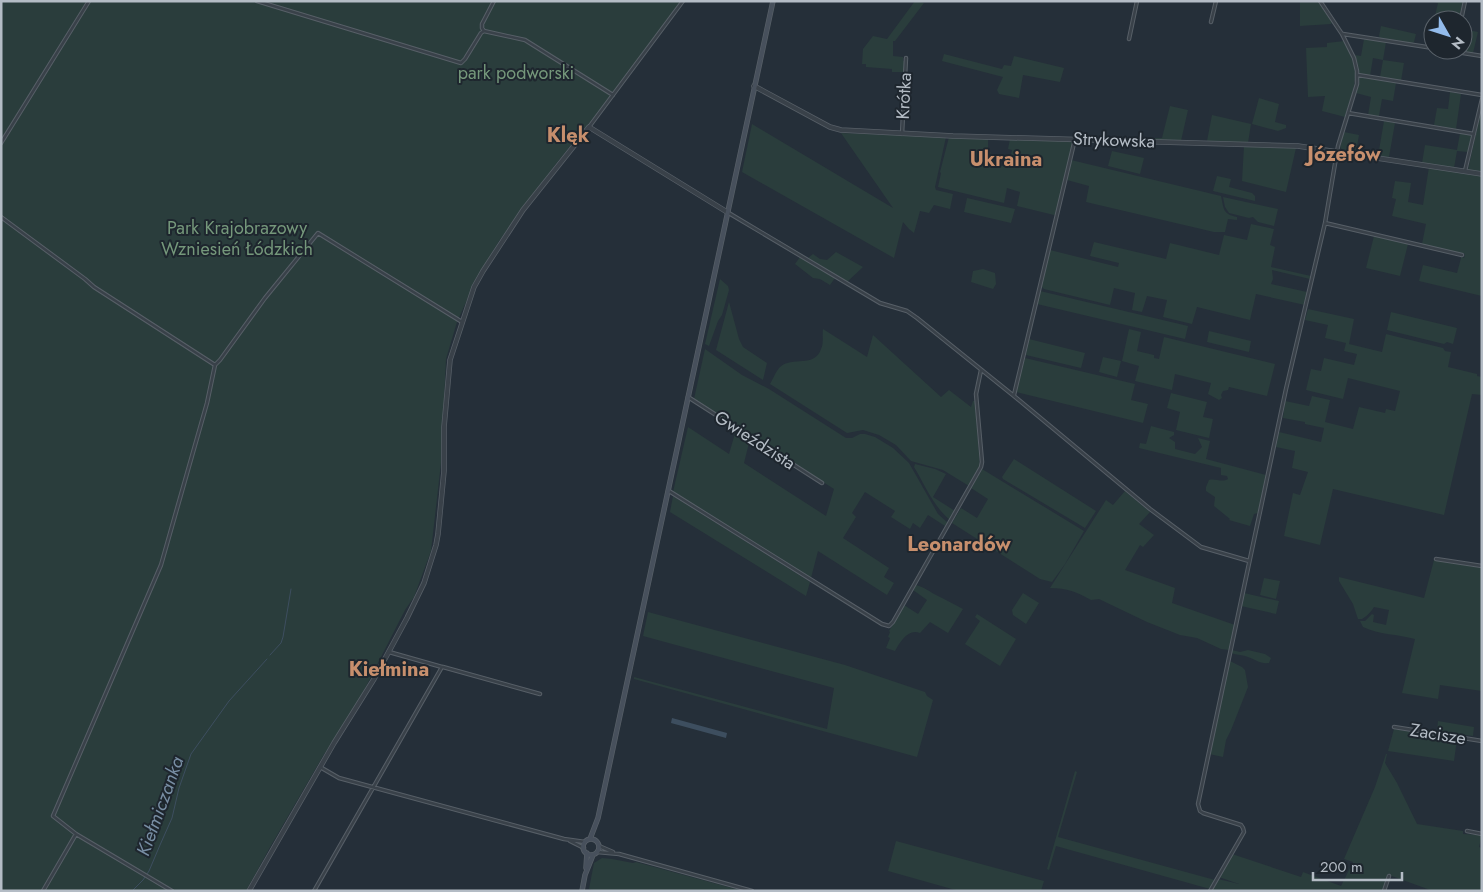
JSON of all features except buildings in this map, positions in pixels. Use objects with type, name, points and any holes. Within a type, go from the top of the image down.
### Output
[{"type":"main road","points":[[585,875],[599,846],[596,841],[598,818],[773,1]]},
{"type":"main road","points":[[582,891],[587,853],[584,848],[585,842],[590,839],[598,818]]},
{"type":"main road","points":[[590,839],[596,841]]},
{"type":"main road","points":[[587,853],[595,853]]},
{"type":"street","points":[[1,143],[89,1]]},
{"type":"street","points":[[257,1],[461,63],[466,59],[481,33],[524,40],[613,95]]},
{"type":"street","points":[[484,32],[482,24],[494,1]]},
{"type":"street","points":[[249,891],[389,652],[421,589],[436,545],[443,480],[444,428],[451,355],[477,281],[526,206],[590,127],[684,1]]},
{"type":"street","points":[[1129,39],[1137,1]]},
{"type":"street","points":[[1211,22],[1216,1]]},
{"type":"street","points":[[1210,891],[1244,832],[1241,825],[1203,813],[1198,804],[1286,389],[1325,223],[1337,151],[1357,84],[1358,75],[1354,58],[1342,34],[1320,1]]},
{"type":"street","points":[[1342,34],[1423,46]]},
{"type":"street","name":"Krótka","points":[[902,134],[906,58]]},
{"type":"street","points":[[1358,75],[1482,95]]},
{"type":"street","name":"Strykowska","points":[[754,86],[834,128],[845,131],[1298,146],[1482,174]]},
{"type":"street","points":[[1465,171],[1482,99]]},
{"type":"street","points":[[1348,113],[1474,134]]},
{"type":"street","points":[[590,127],[727,212],[880,303],[907,311],[1014,396],[1150,509],[1201,548],[1249,561]]},
{"type":"street","points":[[1014,396],[1075,139]]},
{"type":"street","points":[[1,217],[85,279],[94,288],[215,365]]},
{"type":"street","points":[[1325,223],[1462,255]]},
{"type":"street","points":[[172,891],[76,834],[53,816],[161,565],[207,404],[215,365],[265,298],[318,233],[462,322]]},
{"type":"street","points":[[668,490],[882,624],[889,626],[981,467],[976,394],[981,370]]},
{"type":"street","name":"Gwieździsta","points":[[688,397],[822,483]]},
{"type":"street","points":[[1436,559],[1482,566]]},
{"type":"street","points":[[389,652],[540,694]]},
{"type":"street","points":[[314,891],[442,667]]},
{"type":"street","name":"Zacisze","points":[[1394,727],[1482,741]]},
{"type":"street","points":[[320,767],[339,778],[373,788],[564,839],[585,842]]},
{"type":"street","points":[[1467,831],[1482,834]]},
{"type":"street","points":[[43,891],[76,834]]},
{"type":"street","points":[[564,839],[584,848]]},
{"type":"street","points":[[599,846],[619,854],[752,891]]},
{"type":"street","points":[[595,853],[619,854]]},
{"type":"street","points":[[1384,891],[1389,876]]},
{"type":"green space","name":"Park Krajobrazowy Wzniesień Łódzkich","points":[[1,1],[682,1],[613,94],[555,165],[499,241],[476,280],[457,322],[446,359],[441,463],[431,551],[414,597],[405,610],[356,706],[323,756],[246,891],[1,891]]},
{"type":"green space","points":[[915,1],[924,3],[895,41],[893,41],[893,56],[903,57],[904,72],[892,72],[892,69],[866,67],[866,64],[862,64],[863,49],[873,36],[887,39]]},
{"type":"green space","points":[[1300,1],[1318,1],[1332,22],[1331,24],[1300,26]]},
{"type":"green space","points":[[1430,1],[1463,1],[1461,10],[1436,10],[1438,3]]},
{"type":"green space","points":[[1381,26],[1416,34],[1414,42],[1380,38]]},
{"type":"green space","points":[[1473,31],[1478,32],[1473,53]]},
{"type":"green space","points":[[1364,39],[1386,42],[1383,60],[1373,58],[1370,76],[1359,74],[1355,55],[1361,56]]},
{"type":"green space","points":[[1344,41],[1350,52],[1355,71],[1354,87],[1345,117],[1322,111],[1325,96],[1308,97],[1306,48],[1327,47],[1327,43]]},
{"type":"green space","points":[[944,54],[1002,69],[1004,65],[1011,66],[1014,56],[1064,68],[1060,82],[1023,75],[1019,98],[999,94],[997,90],[1003,77],[942,61]]},
{"type":"green space","points":[[1383,60],[1404,63],[1401,81],[1380,77]]},
{"type":"green space","points":[[1359,77],[1396,83],[1393,101],[1382,99],[1379,116],[1368,115],[1371,97],[1356,93]]},
{"type":"green space","points":[[1450,92],[1461,94],[1456,129],[1434,125],[1437,108],[1448,109]]},
{"type":"green space","points":[[1259,98],[1279,104],[1275,122],[1286,125],[1286,128],[1278,131],[1252,124]]},
{"type":"green space","points":[[1170,106],[1188,110],[1181,141],[1155,140],[1155,138],[1162,138]]},
{"type":"green space","points":[[1212,115],[1251,124],[1248,143],[1207,141]]},
{"type":"green space","points":[[1480,115],[1482,116],[1482,172],[1468,170]]},
{"type":"green space","points":[[1384,121],[1395,123],[1389,157],[1378,156]]},
{"type":"green space","points":[[752,124],[893,208],[841,133],[946,137],[935,187],[936,190],[953,194],[950,209],[934,205],[929,213],[920,211],[914,233],[903,222],[894,258],[742,172]]},
{"type":"green space","points":[[1344,132],[1359,135],[1356,152],[1342,150],[1340,147]]},
{"type":"green space","points":[[1460,133],[1471,135],[1472,137],[1468,152],[1457,151],[1454,168],[1422,163],[1425,145],[1457,150]]},
{"type":"green space","points":[[949,137],[988,138],[988,150],[991,153],[989,154],[988,163],[1008,167],[1012,150],[1008,149],[1010,139],[1070,140],[1073,143],[1057,213],[1054,215],[1017,206],[1020,192],[1007,188],[1004,203],[938,187]]},
{"type":"green space","points":[[1244,146],[1296,148],[1286,192],[1242,181]]},
{"type":"green space","points":[[1112,151],[1144,158],[1140,174],[1108,166]]},
{"type":"green space","points":[[1071,160],[1221,196],[1225,211],[1237,217],[1237,220],[1228,219],[1225,232],[1214,232],[1086,202],[1089,186],[1067,180]]},
{"type":"green space","points":[[1429,167],[1482,176],[1482,296],[1419,281],[1423,265],[1457,273],[1460,256],[1464,258],[1465,254],[1422,244],[1426,224],[1392,216],[1396,199],[1392,198],[1395,181],[1411,183],[1408,202],[1423,205]]},
{"type":"green space","points":[[1217,176],[1231,179],[1229,187],[1252,193],[1255,196],[1255,201],[1213,191]]},
{"type":"green space","points":[[1223,197],[1278,209],[1274,226],[1258,222],[1253,217],[1249,218],[1229,213],[1225,207]]},
{"type":"green space","points":[[967,198],[1015,209],[1011,223],[964,212]]},
{"type":"green space","points":[[1251,224],[1274,229],[1270,245],[1275,247],[1271,267],[1311,276],[1310,279],[1272,270],[1273,279],[1271,284],[1307,292],[1305,305],[1256,294],[1250,320],[1197,307],[1192,324],[1163,317],[1167,300],[1147,296],[1142,312],[1132,310],[1135,293],[1114,288],[1110,305],[1044,289],[1041,286],[1050,250],[1118,267],[1119,263],[1090,256],[1094,242],[1166,259],[1170,243],[1219,255],[1224,235],[1247,240]]},
{"type":"green space","points":[[1374,236],[1408,244],[1400,276],[1366,268]]},
{"type":"green space","points":[[836,252],[863,267],[847,282],[808,258],[813,254],[820,259],[827,260]]},
{"type":"green space","points":[[800,257],[835,278],[830,285],[820,279],[813,278],[795,264]]},
{"type":"green space","points":[[983,269],[995,273],[996,284],[993,289],[971,282],[973,271]]},
{"type":"green space","points":[[720,279],[728,286],[729,290],[722,315],[709,346],[705,344]]},
{"type":"green space","points":[[1040,291],[1188,326],[1185,339],[1037,304]]},
{"type":"green space","points":[[729,302],[743,347],[767,363],[763,380],[716,350]]},
{"type":"green space","points":[[1308,309],[1354,319],[1349,344],[1382,352],[1386,334],[1443,348],[1445,351],[1451,352],[1448,367],[1482,377],[1482,395],[1472,394],[1444,515],[1333,489],[1320,545],[1284,536],[1293,493],[1300,495],[1308,472],[1292,468],[1295,451],[1276,447],[1279,432],[1321,442],[1324,428],[1283,418],[1285,401],[1309,406],[1312,396],[1330,400],[1325,422],[1353,429],[1359,407],[1385,413],[1386,409],[1395,411],[1400,391],[1348,378],[1343,399],[1306,390],[1311,369],[1321,371],[1324,358],[1354,365],[1357,354],[1344,351],[1346,343],[1325,338],[1328,325],[1305,320]]},
{"type":"green space","points":[[1391,312],[1457,328],[1453,344],[1447,342],[1444,344],[1387,330]]},
{"type":"green space","points":[[823,329],[867,357],[873,335],[941,397],[949,390],[971,407],[973,401],[975,401],[980,466],[969,486],[943,470],[911,461],[896,445],[879,435],[863,430],[847,433],[770,384],[780,367],[791,362],[809,360],[818,355],[822,344]]},
{"type":"green space","points":[[1129,329],[1141,332],[1137,351],[1154,355],[1154,358],[1159,359],[1164,337],[1275,364],[1267,396],[1229,387],[1228,390],[1223,391],[1222,398],[1219,400],[1208,394],[1211,383],[1175,374],[1172,390],[1135,381],[1139,366],[1122,361]]},
{"type":"green space","points":[[1209,331],[1251,341],[1249,352],[1207,342]]},
{"type":"green space","points":[[1029,339],[1085,353],[1081,368],[1026,355]]},
{"type":"green space","points":[[705,349],[742,375],[769,389],[846,438],[852,438],[860,434],[875,437],[893,448],[909,463],[938,514],[948,523],[947,525],[945,526],[928,515],[920,528],[913,523],[910,529],[891,517],[895,511],[865,492],[852,513],[856,517],[843,538],[889,568],[884,577],[894,583],[887,595],[818,551],[811,578],[673,492],[688,427],[729,454],[736,430],[750,439],[744,463],[826,516],[834,489],[694,399]]},
{"type":"green space","points":[[1103,357],[1121,361],[1117,377],[1099,372]]},
{"type":"green space","points":[[1025,358],[1135,384],[1131,400],[1148,404],[1143,423],[1016,392]]},
{"type":"green space","points":[[1171,393],[1207,402],[1203,417],[1213,419],[1209,438],[1176,430],[1180,412],[1167,408]]},
{"type":"green space","points":[[1151,426],[1174,432],[1174,435],[1169,438],[1175,442],[1175,449],[1195,454],[1202,447],[1198,438],[1210,441],[1206,459],[1266,475],[1258,513],[1254,514],[1250,526],[1229,520],[1214,506],[1215,497],[1206,491],[1209,480],[1223,481],[1228,479],[1227,476],[1221,475],[1221,468],[1139,448],[1140,443],[1146,444]]},
{"type":"green space","points":[[1014,459],[1096,511],[1085,528],[1003,479],[1002,477]]},
{"type":"green space","points":[[915,464],[946,474],[933,497],[955,511],[950,520],[930,495],[914,467]]},
{"type":"green space","points":[[982,469],[1084,531],[1052,582],[1040,579],[952,523],[961,508],[977,518],[988,499],[971,488]]},
{"type":"green space","points":[[1125,491],[1150,512],[1139,524],[1154,535],[1143,547],[1140,545],[1125,570],[1175,588],[1172,603],[1235,625],[1229,650],[1221,649],[1197,638],[1180,635],[1147,622],[1099,599],[1091,600],[1072,591],[1050,588],[1106,500],[1113,505]]},
{"type":"green space","points":[[673,496],[810,582],[806,596],[670,512]]},
{"type":"green space","points":[[1434,560],[1482,568],[1482,691],[1440,685],[1438,699],[1402,693],[1415,639],[1375,632],[1363,627],[1360,621],[1365,621],[1372,614],[1374,615],[1373,622],[1386,625],[1389,610],[1374,607],[1365,617],[1358,619],[1353,604],[1339,581],[1339,577],[1424,598]]},
{"type":"green space","points":[[1264,578],[1280,581],[1276,599],[1260,595]]},
{"type":"green space","points":[[916,585],[963,609],[948,633],[930,622],[920,633],[912,632],[908,634],[895,651],[886,648],[890,638],[888,637],[889,631],[904,605],[918,614],[927,600],[913,590]]},
{"type":"green space","points":[[1023,593],[1039,603],[1026,624],[1013,615],[1012,610]]},
{"type":"green space","points":[[1244,593],[1279,601],[1276,614],[1241,606]]},
{"type":"green space","points":[[648,612],[845,665],[925,692],[933,700],[917,757],[634,679],[634,677],[827,729],[834,688],[643,636]]},
{"type":"green space","points":[[977,614],[1016,639],[1000,666],[965,644],[980,621],[975,617]]},
{"type":"green space","points":[[1232,650],[1240,652],[1248,650],[1265,654],[1271,658],[1269,663],[1258,662],[1246,656],[1231,653]]},
{"type":"green space","points":[[1230,661],[1245,670],[1248,687],[1226,740],[1223,757],[1209,754]]},
{"type":"green space","points":[[1438,721],[1474,727],[1473,736],[1437,731]]},
{"type":"green space","points":[[1394,729],[1457,739],[1454,761],[1388,751]]},
{"type":"green space","points":[[1386,754],[1385,763],[1417,824],[1463,831],[1463,834],[1482,835],[1479,847],[1482,848],[1482,891],[1433,891],[1389,875],[1383,891],[1211,891],[1218,879],[1239,884],[1219,877],[1232,854],[1301,877],[1303,872],[1341,886],[1353,862],[1344,859],[1375,787]]},
{"type":"green space","points":[[1075,771],[1077,772],[1058,837],[1215,880],[1210,889],[1056,846],[1049,870],[1047,869]]},
{"type":"green space","points":[[896,841],[1044,881],[1041,891],[959,891],[888,871]]},
{"type":"green space","points":[[602,858],[636,862],[743,891],[596,891],[589,889],[594,863]]},
{"type":"water","points":[[672,718],[727,733],[726,738],[671,723]]},
{"type":"waterway","name":"Kiełmiczanka","points":[[270,655],[281,643],[283,637],[291,589]]},
{"type":"waterway","name":"Kiełmiczanka","points":[[132,891],[149,871],[172,818],[179,788],[191,754],[229,701],[267,659]]},
{"type":"district","name":"Klęk","points":[[568,135]]},
{"type":"district","name":"Józefów","points":[[1344,154]]},
{"type":"district","name":"Ukraina","points":[[1006,159]]},
{"type":"district","name":"Leonardów","points":[[959,544]]},
{"type":"district","name":"Kiełmina","points":[[389,669]]},
{"type":"park label","name":"park podworski","points":[[516,73]]}]
